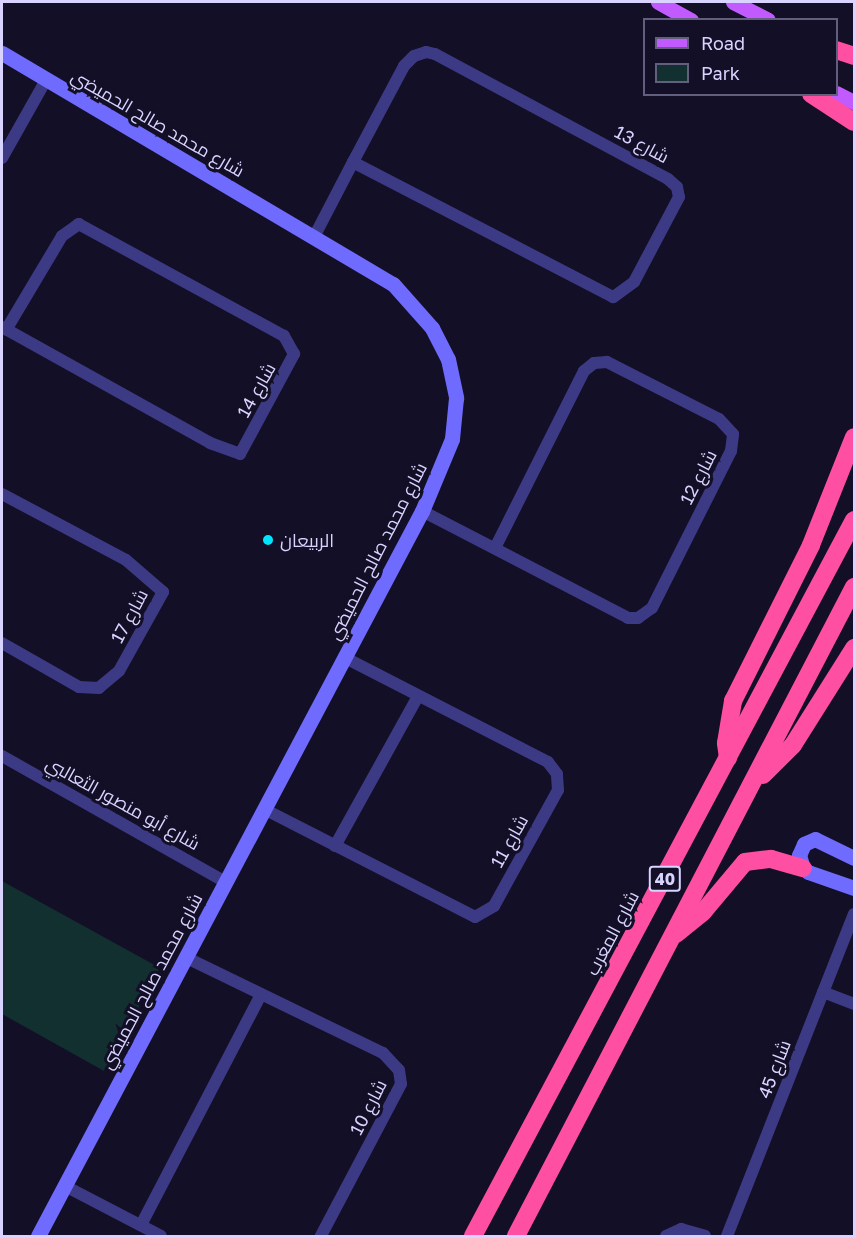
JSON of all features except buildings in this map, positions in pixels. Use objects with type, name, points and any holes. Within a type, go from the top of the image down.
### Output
[{"type":"highway","points":[[838,52],[855,56]]},
{"type":"highway","points":[[814,96],[855,123]]},
{"type":"highway","points":[[728,759],[726,743],[733,701],[811,545],[855,437]]},
{"type":"highway","name":"شارع المغرب","points":[[471,1236],[855,520]]},
{"type":"highway","name":"40","points":[[516,1236],[855,587]]},
{"type":"highway","points":[[756,779],[793,745],[855,648]]},
{"type":"highway","points":[[672,936],[703,912],[745,862],[771,859],[802,868]]},
{"type":"main road","points":[[658,2],[687,18]]},
{"type":"main road","points":[[733,2],[764,18]]},
{"type":"main road","points":[[838,53],[855,63]]},
{"type":"main road","points":[[838,94],[855,102]]},
{"type":"street","name":"شارع محمد صالح الحميضي","points":[[2,53],[393,284],[422,312],[448,358],[456,398],[452,438],[422,511],[188,958],[38,1236]]},
{"type":"street","name":"شارع 13","points":[[314,237],[408,60],[420,53],[432,53],[668,178],[677,186],[679,197],[634,282],[613,297],[354,162]]},
{"type":"street","points":[[2,158],[46,80]]},
{"type":"street","name":"شارع 14","points":[[79,224],[284,336],[294,354],[240,454],[210,443],[4,328],[62,236],[79,224]]},
{"type":"street","name":"شارع 12","points":[[422,511],[496,546],[628,618],[643,616],[652,608],[731,452],[733,434],[709,413],[607,362],[594,363],[584,370],[496,546]]},
{"type":"street","name":"شارع 17","points":[[2,494],[126,560],[163,592],[119,671],[99,688],[79,687],[2,643]]},
{"type":"street","name":"شارع 11","points":[[264,809],[465,914],[479,917],[494,906],[558,790],[557,774],[548,762],[344,657]]},
{"type":"street","points":[[335,846],[418,696]]},
{"type":"street","name":"شارع أبو منصور الثعالبي","points":[[2,756],[226,882]]},
{"type":"street","points":[[855,858],[815,839],[800,849],[802,868],[855,888]]},
{"type":"street","name":"شارع 45","points":[[727,1236],[855,914]]},
{"type":"street","name":"شارع 10","points":[[188,958],[260,996],[383,1053],[400,1075],[401,1084],[321,1236]]},
{"type":"street","points":[[823,992],[855,1004]]},
{"type":"street","points":[[141,1225],[260,996]]},
{"type":"street","points":[[65,1186],[161,1236]]},
{"type":"street","points":[[667,1235],[681,1228],[705,1236]]},
{"type":"green space","points":[[2,881],[160,968],[104,1071],[2,1014]]},
{"type":"place","name":"الربيعان","points":[[268,540]]}]
